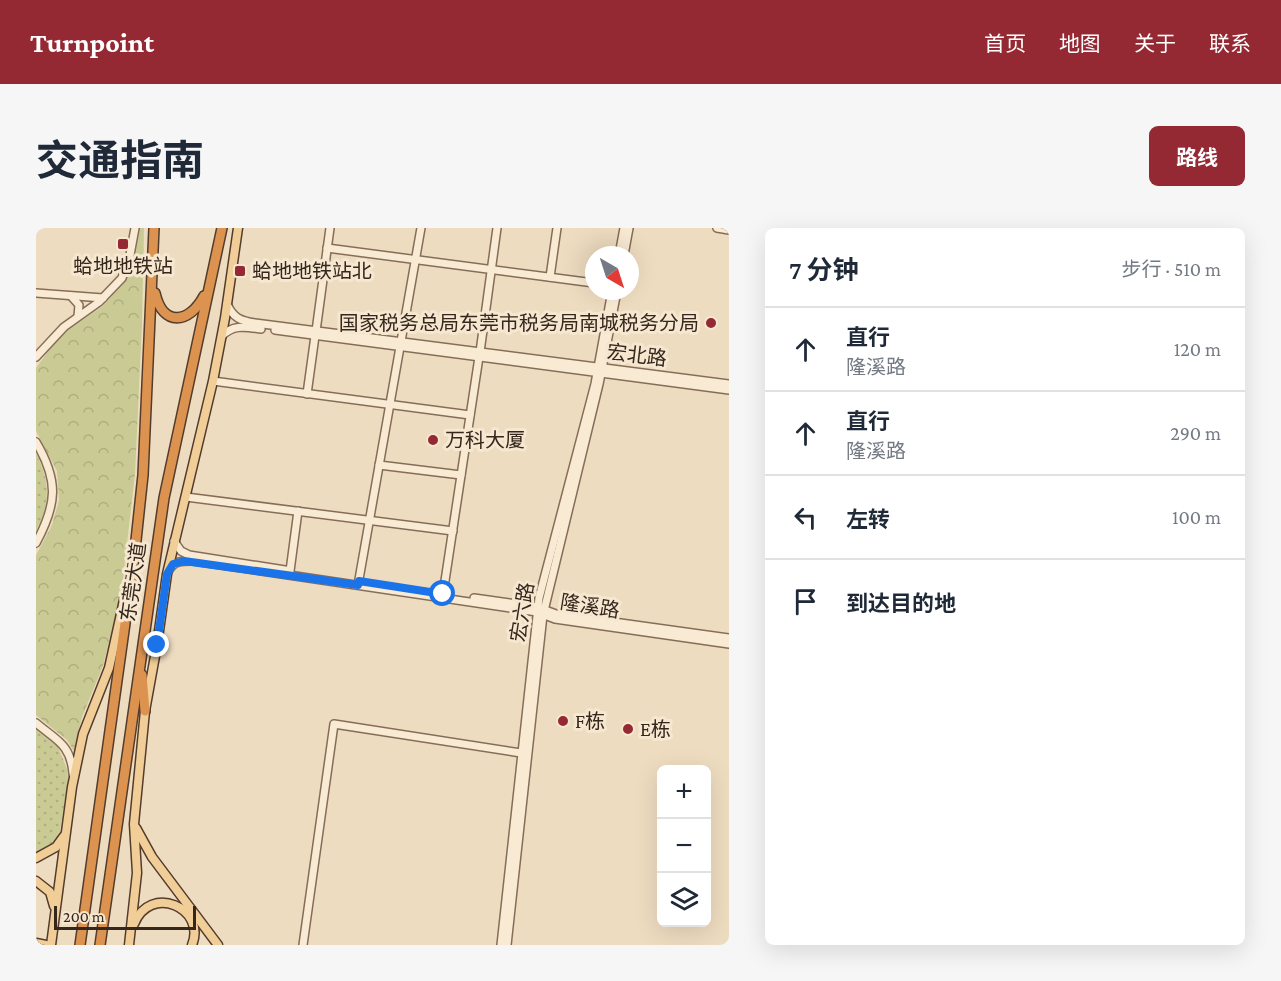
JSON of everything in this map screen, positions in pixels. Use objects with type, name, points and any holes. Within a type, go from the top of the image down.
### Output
[{"type":"highway","name":"东莞大道","points":[[81,945],[134,559],[144,454],[154,228]]},
{"type":"highway","name":"东莞大道","points":[[100,945],[164,498],[222,228]]},
{"type":"highway","points":[[152,279],[158,304],[165,313],[176,319],[194,312],[210,284]]},
{"type":"highway","points":[[141,657],[145,711]]},
{"type":"main road","points":[[129,945],[137,873],[134,824],[145,711],[167,574],[222,336],[238,228]]},
{"type":"main road","points":[[36,943],[49,945],[73,780],[87,719],[109,668],[134,559]]},
{"type":"main road","points":[[134,824],[152,857],[218,945]]},
{"type":"main road","points":[[36,858],[56,847],[66,833]]},
{"type":"main road","points":[[36,881],[50,892],[55,915]]},
{"type":"main road","points":[[130,932],[136,917],[144,909],[162,902],[174,904],[184,910],[190,918],[194,930],[192,945]]},
{"type":"street","points":[[36,357],[48,342],[103,298],[122,278],[130,255],[135,228]]},
{"type":"street","points":[[307,394],[330,228]]},
{"type":"street","points":[[358,583],[421,228]]},
{"type":"street","points":[[443,594],[497,228]]},
{"type":"street","points":[[550,277],[557,228]]},
{"type":"street","points":[[621,246],[624,228]]},
{"type":"street","points":[[626,246],[629,228]]},
{"type":"street","points":[[717,228],[729,230]]},
{"type":"street","points":[[327,248],[585,282]]},
{"type":"street","points":[[36,293],[103,298]]},
{"type":"street","points":[[66,295],[79,305],[78,316]]},
{"type":"street","name":"宏六路","points":[[600,370],[611,300]]},
{"type":"street","name":"宏六路","points":[[501,945],[521,753],[540,611],[615,300]]},
{"type":"street","name":"宏北路","points":[[227,304],[234,317],[244,321],[316,333]]},
{"type":"street","name":"宏北路","points":[[222,336],[231,329],[244,326],[316,333],[600,370],[729,390]]},
{"type":"street","name":"宏北路","points":[[600,370],[729,384]]},
{"type":"street","points":[[213,381],[470,415]]},
{"type":"street","points":[[36,442],[51,473],[54,499],[47,523],[36,543]]},
{"type":"street","points":[[379,465],[461,475]]},
{"type":"street","points":[[186,496],[453,531]]},
{"type":"street","points":[[290,571],[298,511]]},
{"type":"street","name":"隆溪路","points":[[174,541],[181,551],[189,555],[540,611],[555,619],[729,644]]},
{"type":"street","name":"隆溪路","points":[[167,574],[173,564],[184,561],[443,594],[556,614],[729,638]]},
{"type":"street","name":"宏六路","points":[[507,945],[540,611]]},
{"type":"street","points":[[36,723],[63,743],[72,768],[73,780]]},
{"type":"street","points":[[303,945],[334,724],[521,753]]},
{"type":"green space","points":[[140,228],[144,228],[135,474],[122,587],[103,666],[82,717],[74,751],[67,740],[36,715],[36,555],[52,525],[59,500],[57,471],[36,431],[36,368],[52,346],[67,331],[103,306],[126,280],[135,256]]},
{"type":"green space","points":[[36,453],[44,473],[47,492],[44,511],[36,531]]},
{"type":"green space","points":[[36,730],[58,747],[67,769],[68,780],[60,831],[52,843],[36,852]]},
{"type":"place","name":"蛤地地铁站","points":[[123,244]]},
{"type":"place","name":"蛤地地铁站北","points":[[240,271]]},
{"type":"place","name":"国家税务总局东莞市税务局南城税务分局","points":[[711,323]]},
{"type":"place","name":"万科大厦","points":[[433,440]]},
{"type":"place","name":"F栋","points":[[563,721]]},
{"type":"place","name":"E栋","points":[[628,729]]},
{"type":"route","points":[[157,645],[167,574],[173,564],[184,561],[358,585],[359,581],[443,594]]}]
